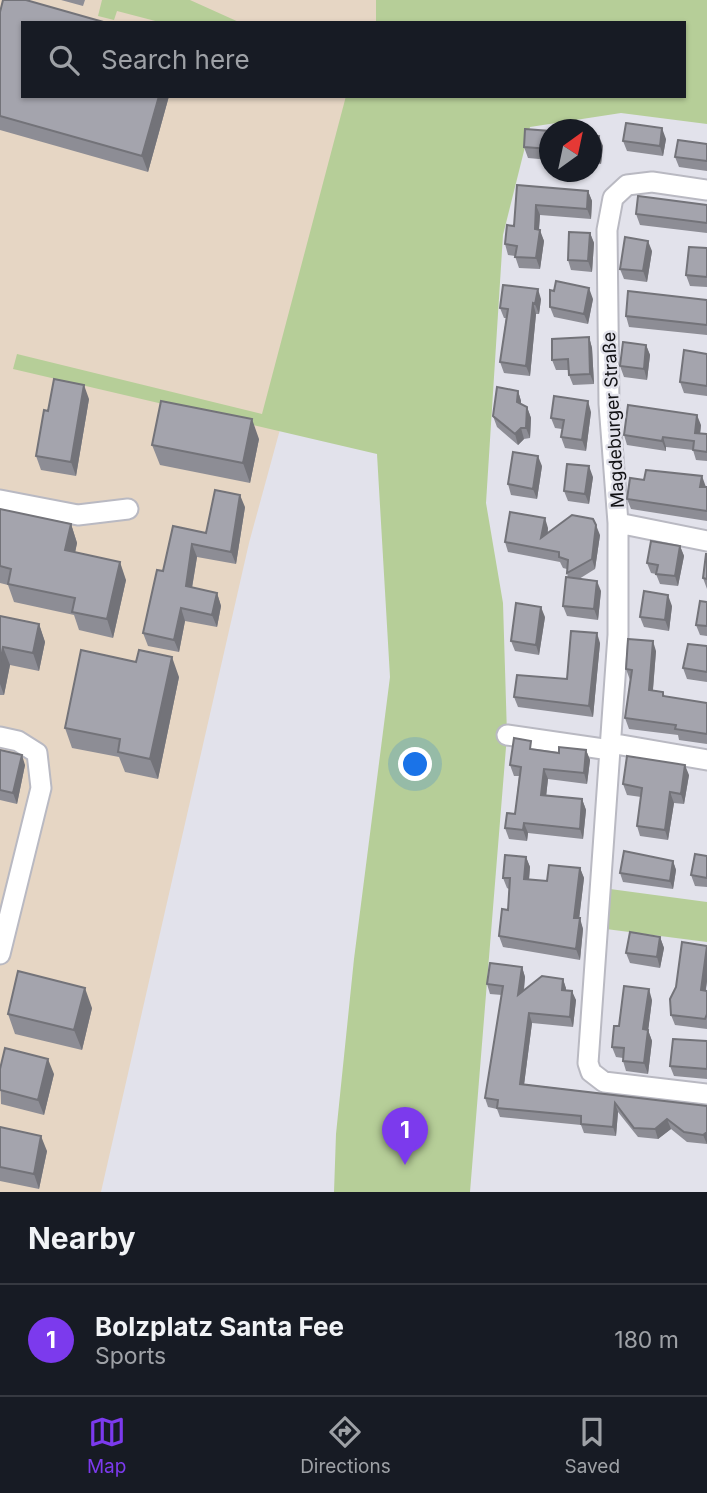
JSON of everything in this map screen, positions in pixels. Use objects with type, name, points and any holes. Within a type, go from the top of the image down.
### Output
[{"type":"street","name":"Magdeburger Straße","points":[[707,190],[636,183],[620,189],[613,198],[607,230],[609,404],[618,523],[618,635],[588,1063],[591,1072],[604,1082],[707,1094]]},
{"type":"street","points":[[0,500],[78,515],[128,509]]},
{"type":"street","points":[[618,523],[707,541]]},
{"type":"street","points":[[507,735],[707,760]]},
{"type":"street","points":[[0,737],[18,741],[37,753],[41,788],[0,954]]},
{"type":"shaded area","points":[[0,0],[376,0],[376,21],[21,21],[21,98],[370,98],[249,543],[101,1192],[0,1192]]},
{"type":"green space","points":[[102,0],[190,0],[237,21],[155,21],[117,11],[114,20],[98,16]]},
{"type":"green space","points":[[376,0],[707,0],[707,124],[621,113],[582,119],[539,119],[539,126],[530,127],[503,235],[486,503],[503,603],[507,735],[470,1192],[334,1192],[336,1134],[354,959],[390,677],[377,454],[13,369],[17,354],[262,414],[345,98],[686,98],[686,21],[376,21]]},
{"type":"green space","points":[[610,889],[707,902],[707,942],[606,929]]},
{"type":"building","points":[[3,0],[26,0],[100,21],[21,21],[21,98],[158,98],[142,156],[0,116],[0,12]]},
{"type":"building","points":[[626,123],[662,128],[660,146],[623,141]]},
{"type":"building","points":[[525,129],[539,130],[539,148],[524,147]]},
{"type":"building","points":[[678,140],[707,144],[707,161],[675,157]]},
{"type":"building","points":[[517,185],[588,191],[587,209],[536,205],[535,229],[540,230],[536,258],[515,257],[517,246],[505,244],[507,225],[514,226]]},
{"type":"building","points":[[638,196],[707,205],[707,223],[636,214]]},
{"type":"building","points":[[569,232],[590,233],[588,261],[568,260]]},
{"type":"building","points":[[625,237],[648,241],[643,271],[620,269]]},
{"type":"building","points":[[689,247],[707,248],[707,277],[686,275]]},
{"type":"building","points":[[556,281],[589,288],[584,314],[550,307],[550,290],[554,291]]},
{"type":"building","points":[[503,285],[538,289],[535,304],[533,303],[526,366],[500,362],[508,309],[500,308]]},
{"type":"building","points":[[628,291],[707,300],[707,325],[626,316]]},
{"type":"building","points":[[589,337],[590,374],[569,375],[568,359],[552,360],[552,339]]},
{"type":"building","points":[[623,342],[646,345],[644,369],[620,366]]},
{"type":"building","points":[[684,350],[707,354],[707,386],[680,382]]},
{"type":"building","points":[[54,379],[84,385],[71,462],[36,456],[44,410],[48,411]]},
{"type":"building","points":[[497,387],[518,391],[517,402],[527,407],[526,428],[521,428],[515,434],[493,416]]},
{"type":"building","points":[[554,396],[588,401],[582,440],[561,437],[564,420],[551,418]]},
{"type":"building","points":[[161,401],[252,419],[243,463],[152,445]]},
{"type":"building","points":[[628,405],[697,415],[695,433],[707,434],[707,452],[693,450],[694,441],[663,437],[662,441],[624,435]]},
{"type":"building","points":[[513,452],[538,456],[533,489],[508,484]]},
{"type":"building","points":[[567,464],[589,466],[585,494],[564,491]]},
{"type":"building","points":[[646,470],[702,476],[700,487],[707,487],[707,511],[627,499],[630,478],[644,480]]},
{"type":"building","points":[[215,490],[240,495],[231,552],[192,544],[186,586],[217,593],[212,615],[181,608],[174,640],[143,633],[157,570],[163,571],[173,526],[206,533]]},
{"type":"building","points":[[0,509],[71,524],[65,550],[120,562],[107,619],[72,612],[75,598],[8,584],[11,569],[0,566]]},
{"type":"building","points":[[510,512],[545,518],[541,538],[572,515],[593,519],[596,525],[592,559],[567,573],[568,560],[559,557],[559,552],[505,542]]},
{"type":"building","points":[[651,541],[680,546],[675,576],[656,574],[658,565],[647,563]]},
{"type":"building","points":[[707,554],[707,579],[703,578]]},
{"type":"building","points":[[566,577],[597,581],[594,609],[563,606]]},
{"type":"building","points":[[644,591],[668,595],[665,620],[640,617]]},
{"type":"building","points":[[700,601],[707,602],[707,626],[696,625]]},
{"type":"building","points":[[516,603],[541,607],[536,645],[511,641]]},
{"type":"building","points":[[0,616],[39,624],[33,653],[3,647],[0,664]]},
{"type":"building","points":[[571,631],[597,633],[589,706],[514,697],[517,675],[567,679]]},
{"type":"building","points":[[628,639],[653,641],[649,690],[663,692],[663,696],[707,703],[707,734],[675,729],[676,725],[625,718],[632,670],[626,669]]},
{"type":"building","points":[[688,644],[707,646],[707,672],[683,668]]},
{"type":"building","points":[[81,650],[136,662],[139,650],[172,657],[150,759],[118,752],[120,739],[65,728]]},
{"type":"building","points":[[514,738],[531,741],[530,749],[559,753],[559,747],[586,750],[584,773],[544,769],[541,795],[582,799],[580,829],[524,823],[523,830],[505,828],[507,813],[515,814],[521,767],[510,765]]},
{"type":"building","points":[[0,750],[22,755],[13,793],[0,790]]},
{"type":"building","points":[[627,756],[685,765],[681,794],[670,792],[665,830],[637,826],[642,788],[623,784]]},
{"type":"building","points":[[624,851],[673,861],[670,881],[620,873]]},
{"type":"building","points":[[695,854],[707,856],[707,878],[691,875]]},
{"type":"building","points":[[505,855],[526,857],[524,879],[547,881],[549,865],[580,868],[574,918],[580,918],[576,949],[499,936],[502,909],[508,910],[510,878],[503,878]]},
{"type":"building","points":[[630,932],[660,937],[657,957],[626,953]]},
{"type":"building","points":[[682,942],[707,946],[701,990],[707,991],[705,1019],[671,1015],[670,999],[676,987]]},
{"type":"building","points":[[490,963],[522,967],[518,995],[542,976],[563,979],[562,990],[572,991],[570,1017],[529,1013],[520,1084],[707,1106],[707,1132],[703,1135],[684,1132],[667,1119],[655,1129],[634,1128],[615,1103],[613,1127],[581,1124],[581,1116],[497,1108],[498,1100],[485,1098],[503,986],[487,984]]},
{"type":"building","points":[[18,971],[85,988],[74,1030],[8,1014]]},
{"type":"building","points":[[624,986],[649,989],[643,1029],[648,1030],[644,1063],[623,1061],[624,1048],[612,1047],[614,1026],[619,1026]]},
{"type":"building","points":[[673,1039],[707,1041],[707,1069],[670,1066]]},
{"type":"building","points":[[5,1048],[48,1059],[38,1100],[0,1090],[0,1069]]},
{"type":"building","points":[[0,1127],[41,1136],[34,1174],[0,1167]]},
{"type":"place","name":"Bolzplatz Santa Fee","points":[[405,1165]]}]
